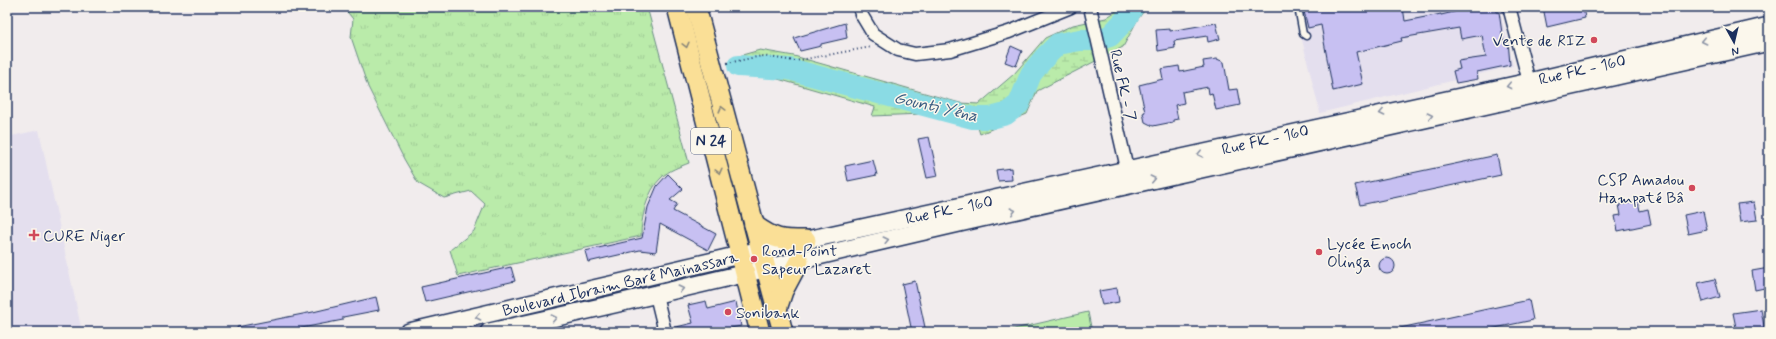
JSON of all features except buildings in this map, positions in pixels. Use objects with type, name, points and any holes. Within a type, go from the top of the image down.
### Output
[{"type":"main road","name":"N 24","points":[[677,7],[760,332]]},
{"type":"main road","name":"N 24","points":[[696,7],[783,332]]},
{"type":"main road","name":"Rue FK - 160","points":[[766,268],[799,261],[1129,177],[1636,64],[1769,26]]},
{"type":"main road","name":"Rue FK - 160","points":[[1636,64],[1769,42]]},
{"type":"main road","name":"Rue FK - 160","points":[[761,250],[1129,177]]},
{"type":"main road","points":[[754,225],[777,239],[806,240]]},
{"type":"main road","name":"Boulevard Ibraim Baré Maïnassara","points":[[409,332],[761,250]]},
{"type":"main road","points":[[777,309],[783,291],[799,261]]},
{"type":"main road","name":"Boulevard Ibraim Baré Maïnassara","points":[[489,332],[523,328],[766,268]]},
{"type":"street","points":[[859,7],[861,14],[872,34],[898,50],[915,54],[950,50],[1009,32],[1071,7]]},
{"type":"street","name":"Rue FK - 7","points":[[1090,7],[1129,177]]},
{"type":"street","points":[[1510,7],[1531,88]]},
{"type":"street","points":[[656,295],[665,332]]},
{"type":"lane","points":[[1298,7],[1303,34],[1306,36]]},
{"type":"path","points":[[711,66],[762,56],[795,60],[887,44]]},
{"type":"shaded area","points":[[1294,7],[1499,7],[1513,66],[1320,113]]},
{"type":"shaded area","name":"CURE Niger","points":[[39,130],[82,332],[7,332],[7,137]]},
{"type":"green space","points":[[343,7],[647,7],[689,163],[667,173],[656,183],[646,205],[642,221],[641,236],[458,276],[450,250],[474,231],[485,204],[471,191],[444,198],[418,183],[404,159],[368,87],[351,37],[353,19]]},
{"type":"green space","points":[[1122,7],[1147,7],[1138,19],[1123,47],[1037,91],[1027,114],[980,134],[973,112],[872,116],[875,107],[757,73],[738,66],[735,57],[760,50],[794,56],[960,103],[979,104],[1014,74],[1045,38],[1073,25],[1106,18]]},
{"type":"green space","points":[[1088,312],[1092,332],[1001,332]]},
{"type":"waterway","name":"Gounti Yéna","points":[[738,66],[789,69],[973,118],[991,118],[1006,114],[1019,104],[1031,74],[1058,44],[1080,40],[1097,40],[1110,36],[1126,19],[1133,7]]},
{"type":"place","name":"Vente de RIZ","points":[[1594,40]]},
{"type":"place","name":"CSP Amadou Hampaté Bâ","points":[[1692,188]]},
{"type":"place","name":"CURE Niger","points":[[34,235]]},
{"type":"place","name":"Lycée Enoch Olinga","points":[[1319,252]]},
{"type":"place","name":"Rond-Point Sapeur Lazaret","points":[[754,259]]},
{"type":"place","name":"Sonibank","points":[[728,312]]}]
